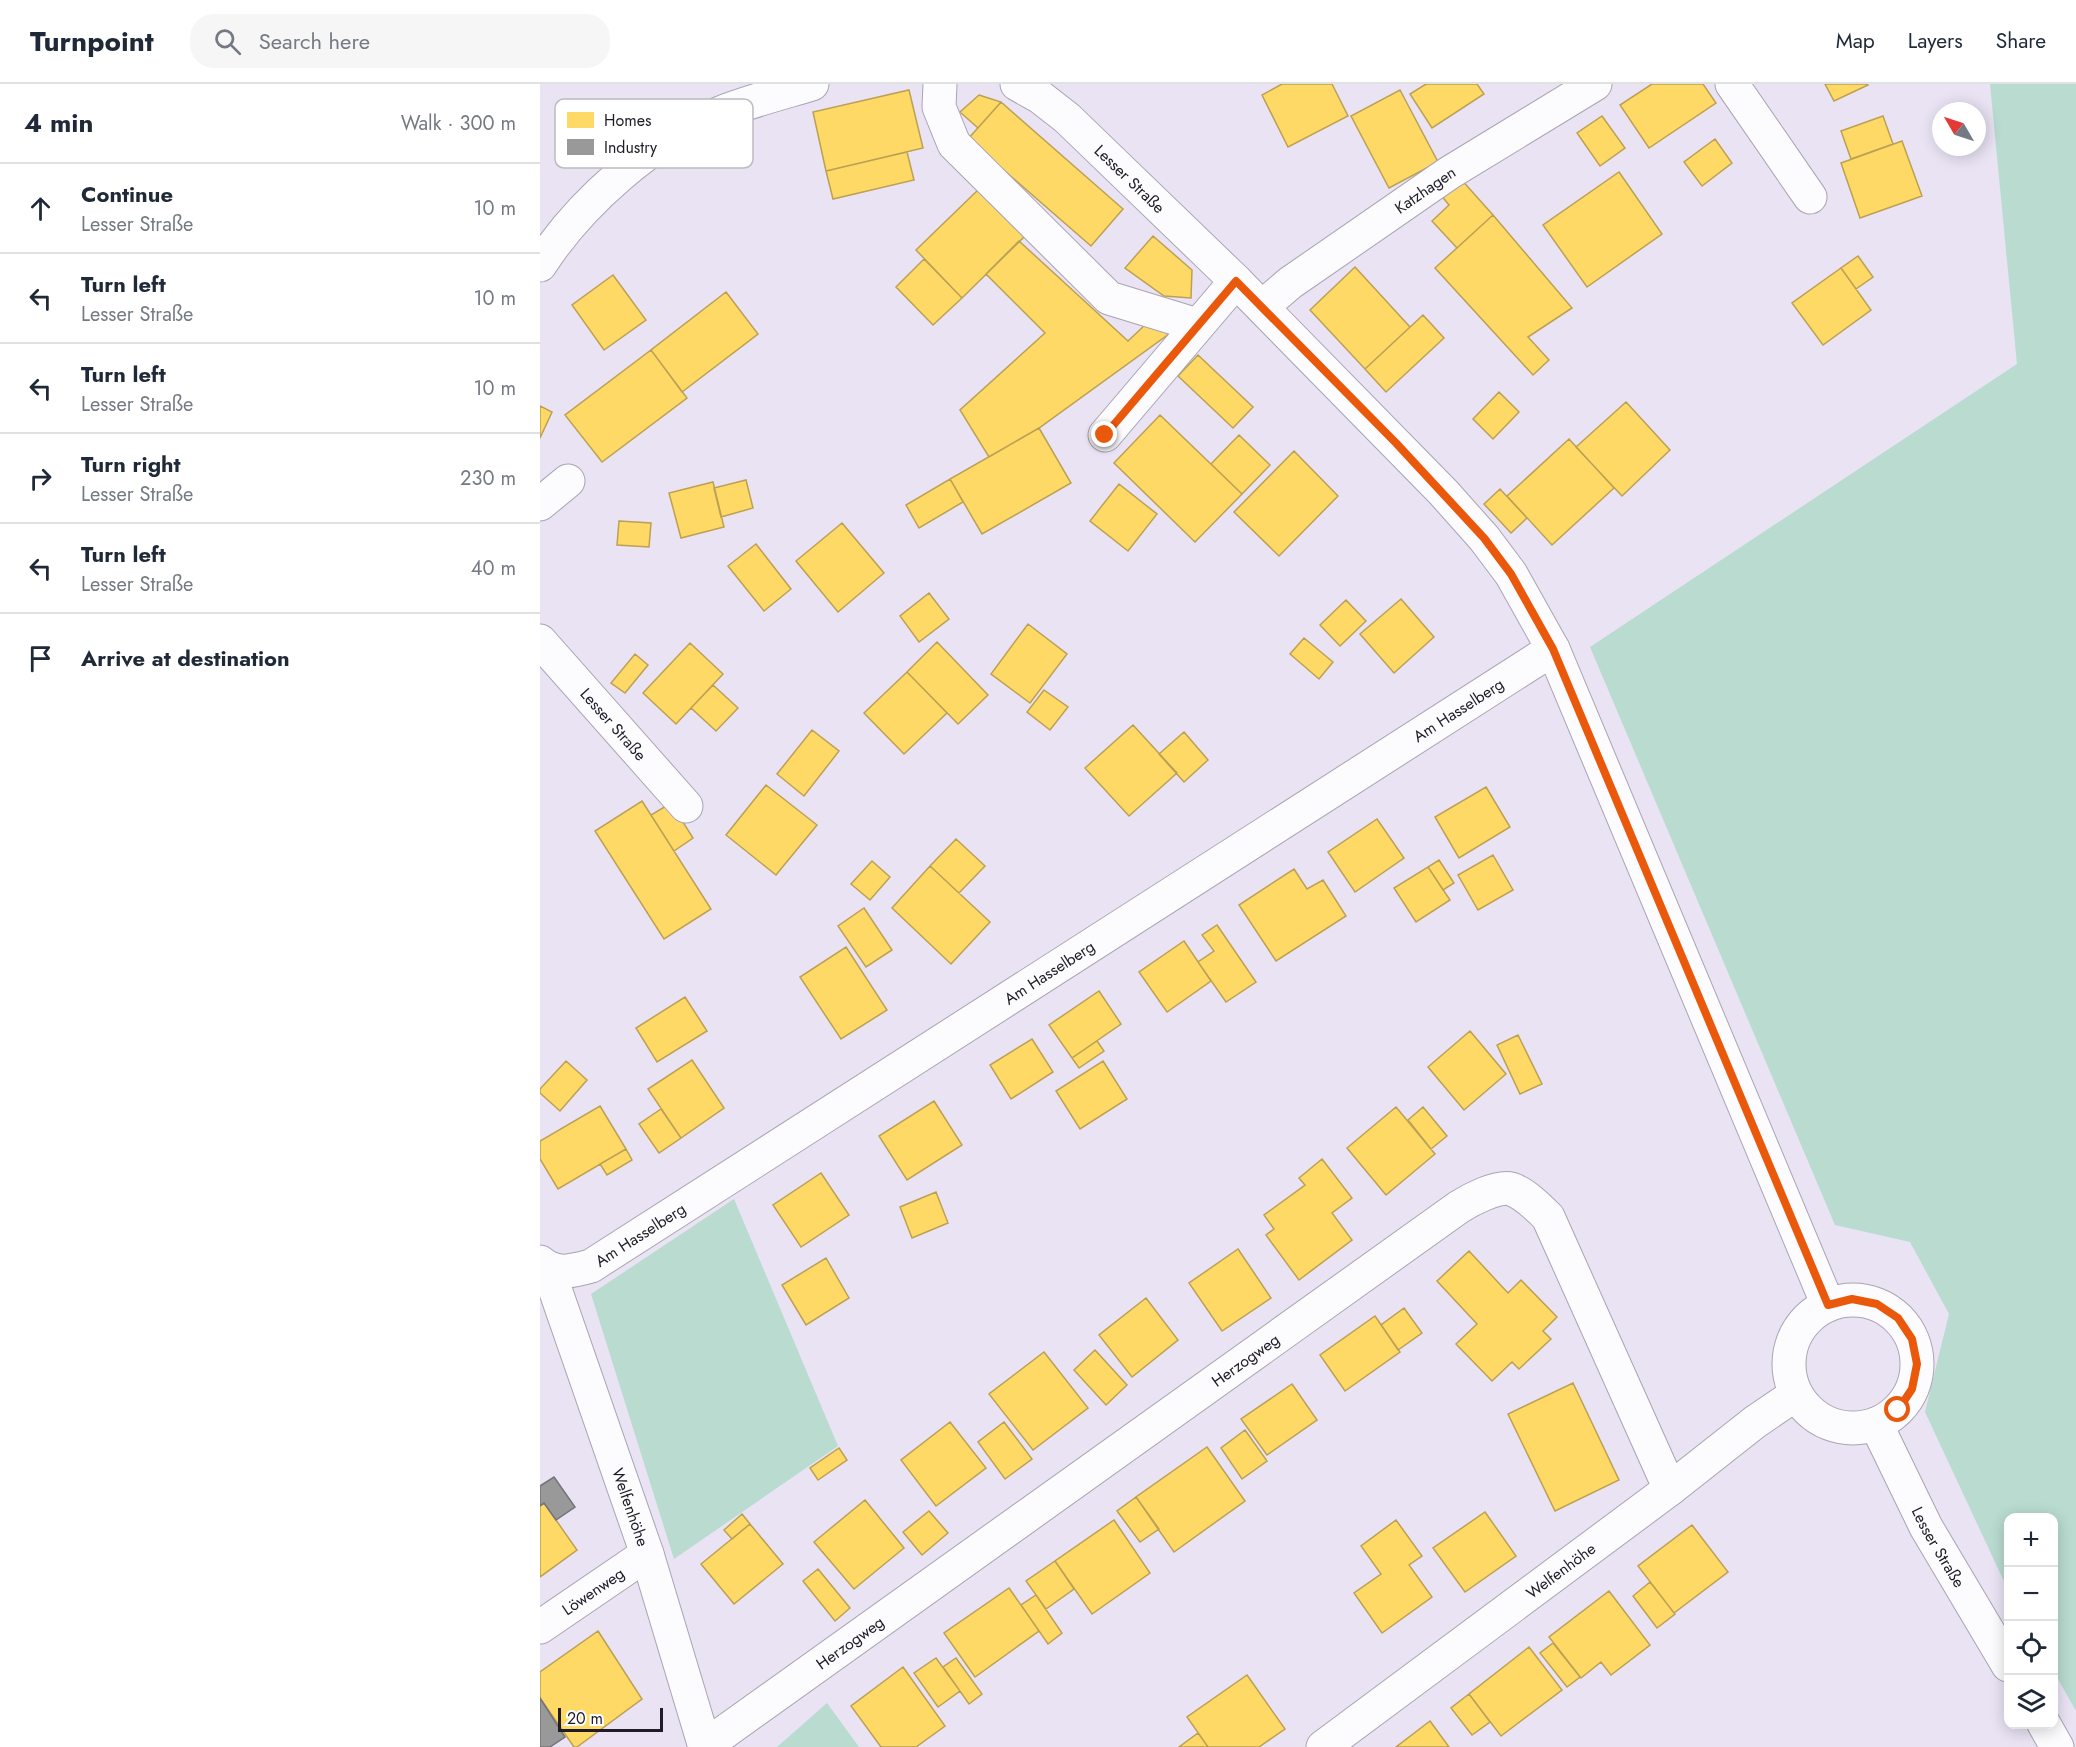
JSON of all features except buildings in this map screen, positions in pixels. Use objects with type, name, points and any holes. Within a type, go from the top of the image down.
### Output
[{"type":"street","points":[[757,92],[812,84]]},
{"type":"street","points":[[940,84],[939,107],[954,144],[1109,298],[1197,325]]},
{"type":"street","name":"Lesser Straße","points":[[1017,84],[1040,97],[1066,118],[1236,281],[1396,443],[1484,538],[1511,574],[1553,649],[1828,1305]]},
{"type":"street","name":"Katzhagen","points":[[1262,307],[1290,283],[1449,173],[1595,84]]},
{"type":"street","points":[[1732,84],[1810,197]]},
{"type":"street","points":[[540,265],[572,223],[604,190],[631,168]]},
{"type":"street","points":[[1105,435],[1236,281]]},
{"type":"street","points":[[540,504],[568,481]]},
{"type":"street","name":"Lesser Straße","points":[[540,641],[686,806]]},
{"type":"street","name":"Am Hasselberg","points":[[544,1265],[566,1273],[591,1266],[1553,649]]},
{"type":"street","name":"Herzogweg","points":[[705,1747],[1459,1207],[1500,1189],[1511,1189],[1523,1196],[1548,1218],[1670,1489]]},
{"type":"street","name":"Welfenhöhe","points":[[544,1265],[647,1554],[705,1747]]},
{"type":"street","points":[[1852,1299],[1877,1304],[1898,1318],[1912,1339],[1917,1364],[1912,1389],[1898,1410],[1876,1424],[1854,1428],[1830,1424],[1810,1413],[1796,1394],[1789,1369],[1792,1343],[1806,1320],[1828,1305],[1852,1299]]},
{"type":"street","name":"Welfenhöhe","points":[[1323,1747],[1670,1489],[1755,1422],[1796,1394]]},
{"type":"street","name":"Lesser Straße","points":[[1876,1424],[1926,1527],[2004,1658]]},
{"type":"street","name":"Löwenweg","points":[[540,1627],[647,1554]]},
{"type":"street","points":[[2046,1729],[2057,1747]]},
{"type":"green space","points":[[1990,84],[2076,84],[2076,1711],[2058,1679],[2058,1513],[2004,1513],[2004,1581],[1925,1412],[1949,1314],[1910,1242],[1835,1225],[1590,647],[2017,364]]},
{"type":"green space","points":[[734,1199],[838,1446],[674,1559],[591,1294]]},
{"type":"green space","points":[[827,1703],[859,1747],[777,1747]]},
{"type":"route","points":[[1105,435],[1236,281],[1396,443],[1484,538],[1511,574],[1553,649],[1828,1305],[1852,1299],[1877,1304],[1898,1318],[1912,1339],[1917,1364],[1912,1389],[1898,1410]]}]
